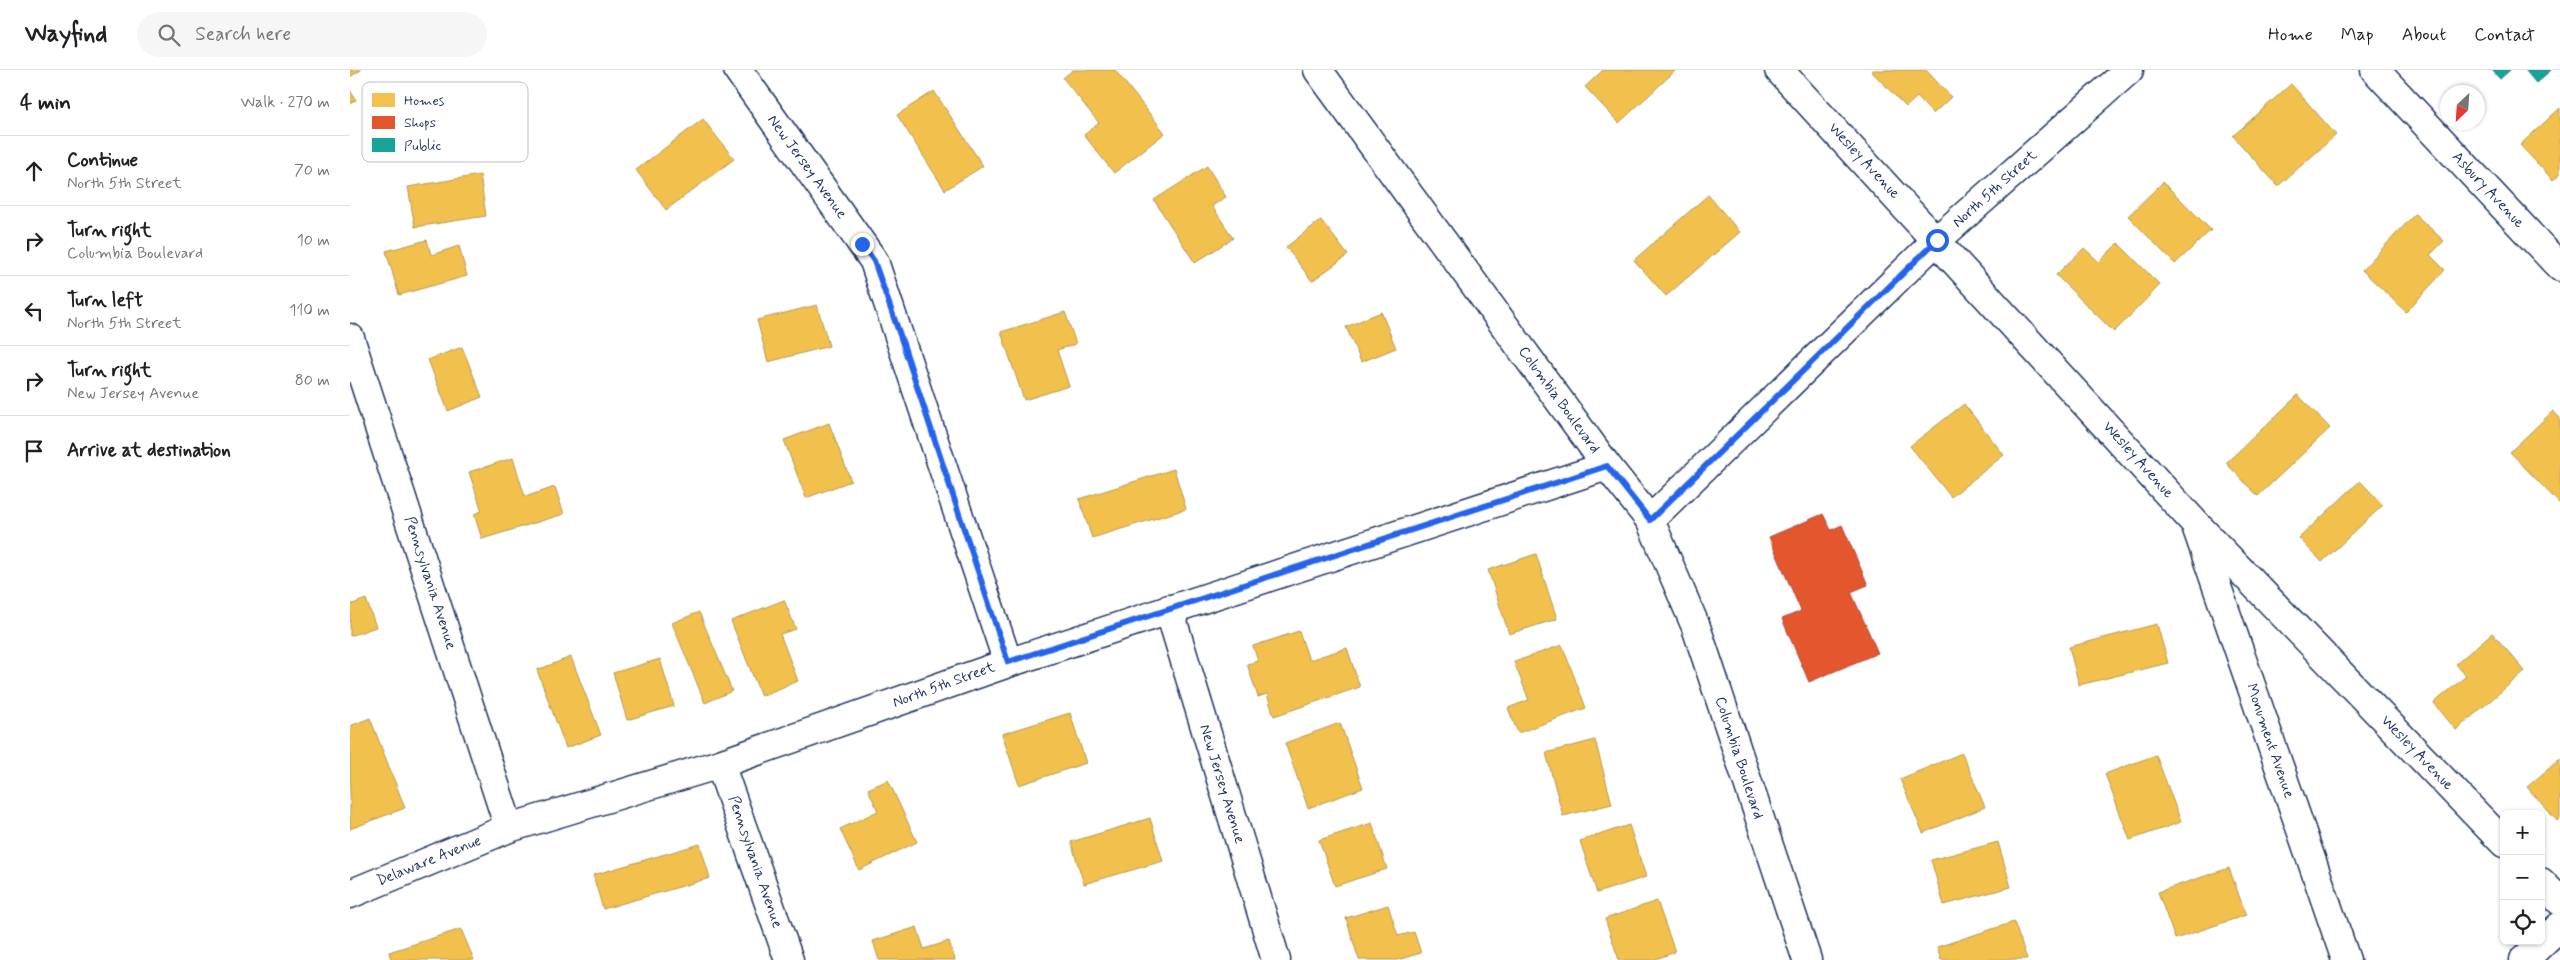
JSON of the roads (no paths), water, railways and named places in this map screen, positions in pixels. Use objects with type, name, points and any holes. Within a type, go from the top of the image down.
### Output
[{"type":"street","name":"New Jersey Avenue","points":[[738,70],[874,261],[1008,662]]},
{"type":"street","name":"Columbia Boulevard","points":[[1318,70],[1607,466],[1650,520],[1696,627],[1807,960]]},
{"type":"street","name":"Wesley Avenue","points":[[1779,70],[2194,522],[2500,839]]},
{"type":"street","name":"North 5th Street","points":[[1650,520],[1937,240],[2129,70]]},
{"type":"street","name":"Asbury Avenue","points":[[2375,70],[2560,266]]},
{"type":"street","name":"Pennsylvania Avenue","points":[[350,338],[509,828]]},
{"type":"street","name":"North 5th Street","points":[[509,828],[720,764],[1008,662],[1607,466]]},
{"type":"street","name":"Monument Avenue","points":[[2194,522],[2346,960]]},
{"type":"street","name":"New Jersey Avenue","points":[[1169,609],[1276,960]]},
{"type":"street","name":"Pennsylvania Avenue","points":[[720,764],[789,960]]},
{"type":"street","name":"Delaware Avenue","points":[[350,894],[509,828]]},
{"type":"street","points":[[2545,886],[2560,901]]},
{"type":"street","points":[[2524,960],[2560,926]]}]
